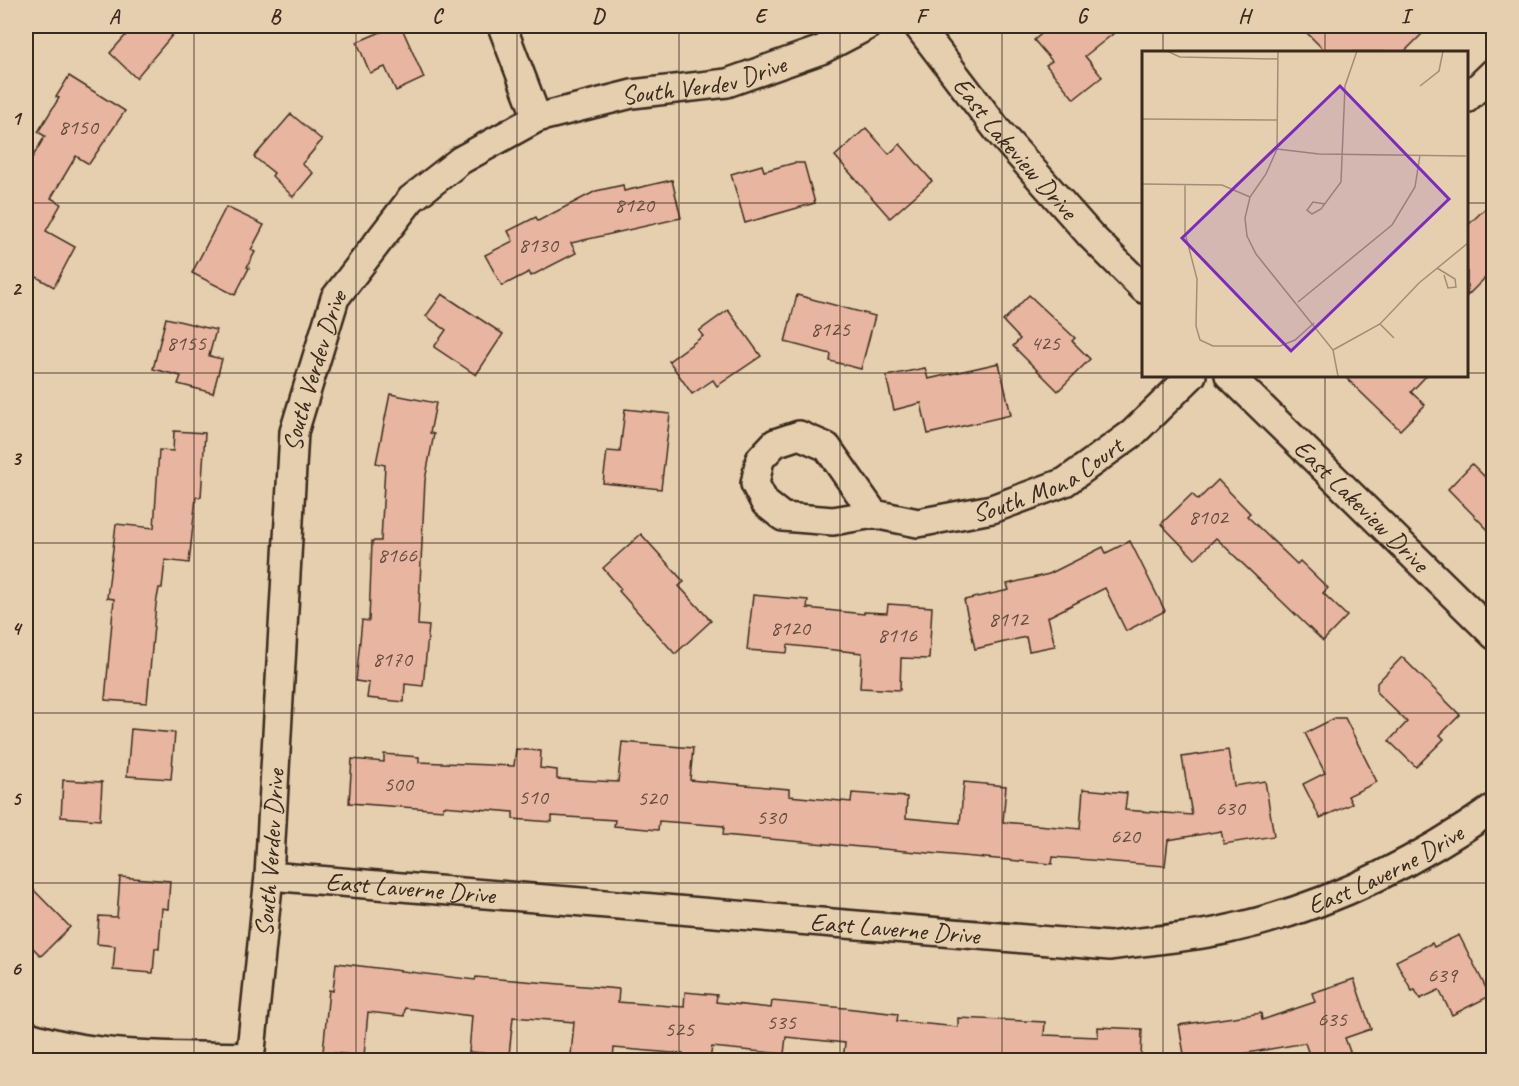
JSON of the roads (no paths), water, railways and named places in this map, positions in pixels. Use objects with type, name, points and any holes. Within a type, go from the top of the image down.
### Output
[{"type":"street","points":[[502,26],[537,118]]},
{"type":"street","name":"South Verdev Drive","points":[[250,1058],[268,876],[294,432],[335,298],[411,199],[461,160],[537,118],[632,94],[727,83],[821,50],[867,26]]},
{"type":"street","name":"East Lakeview Drive","points":[[918,26],[999,132],[1091,236],[1142,287]]},
{"type":"street","points":[[1468,98],[1494,72]]},
{"type":"street","name":"South Mona Court","points":[[874,514],[918,523],[992,509],[1065,482],[1133,434],[1191,376]]},
{"type":"street","name":"East Lakeview Drive","points":[[1230,376],[1494,635]]},
{"type":"street","name":"East Laverne Drive","points":[[268,876],[1110,946],[1232,929],[1324,901],[1408,862],[1494,808]]},
{"type":"street","points":[[26,1035],[74,1048],[250,1058]]}]
